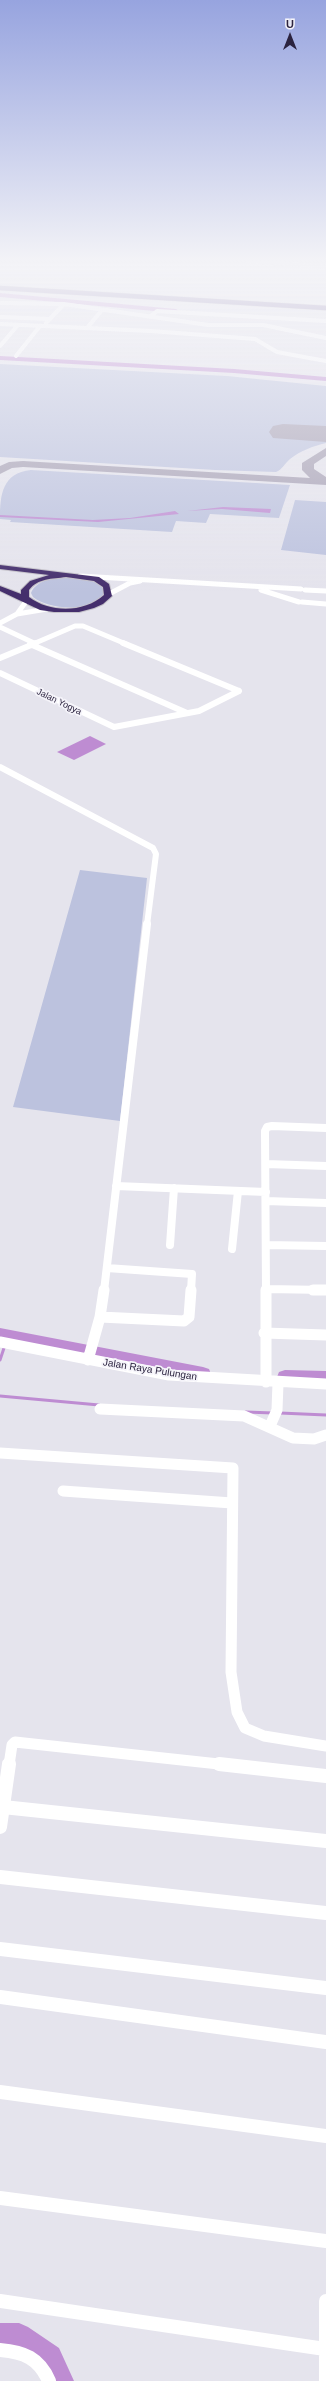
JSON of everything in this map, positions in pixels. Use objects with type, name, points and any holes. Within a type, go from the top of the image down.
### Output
[{"type":"highway","points":[[0,567],[80,576],[102,582],[108,590],[108,594],[103,601],[83,609],[47,609],[0,588]]},
{"type":"highway","points":[[26,599],[24,590],[32,583],[46,577],[64,575]]},
{"type":"street","points":[[80,576],[326,591]]},
{"type":"street","points":[[108,594],[130,584],[145,581],[248,588],[301,602],[326,604]]},
{"type":"street","points":[[17,614],[26,599]]},
{"type":"street","points":[[0,623],[17,614],[47,609]]},
{"type":"street","points":[[0,627],[32,643],[187,713],[199,711],[238,691],[83,626],[75,626],[32,643],[0,658]]},
{"type":"street","name":"Jalan Yogya","points":[[0,673],[111,726],[119,728],[187,713]]},
{"type":"street","points":[[0,766],[147,844],[155,850],[107,1268],[100,1317],[90,1352]]},
{"type":"street","points":[[266,1380],[264,1333],[266,1289],[267,1128],[326,1128]]},
{"type":"street","points":[[266,1164],[326,1166]]},
{"type":"street","points":[[116,1186],[238,1191],[326,1203]]},
{"type":"street","points":[[170,1245],[174,1188]]},
{"type":"street","points":[[232,1249],[238,1191]]},
{"type":"street","points":[[266,1245],[326,1246]]},
{"type":"street","points":[[100,1317],[184,1322],[189,1316],[192,1274],[107,1268]]},
{"type":"street","points":[[266,1289],[326,1290]]},
{"type":"street","points":[[264,1333],[326,1335]]},
{"type":"street","name":"Jalan Raya Pulungan","points":[[4,1343],[90,1352],[169,1375],[266,1380],[278,1383],[326,1384]]},
{"type":"street","points":[[270,1426],[277,1410],[278,1383]]},
{"type":"street","points":[[100,1410],[244,1416],[270,1426],[286,1436],[297,1440],[314,1440],[326,1435]]},
{"type":"street","points":[[0,1453],[233,1468],[231,1672],[237,1712],[245,1728],[264,1736],[326,1746]]},
{"type":"street","points":[[63,1491],[232,1504]]},
{"type":"street","points":[[0,1827],[12,1745],[15,1742],[326,1776]]},
{"type":"street","points":[[3,1807],[326,1841]]},
{"type":"street","points":[[0,1877],[326,1913]]},
{"type":"street","points":[[0,1949],[326,1988]]},
{"type":"street","points":[[0,1997],[326,2042]]},
{"type":"street","points":[[0,2092],[326,2136]]},
{"type":"street","points":[[0,2198],[326,2241]]},
{"type":"street","points":[[0,2301],[325,2349]]},
{"type":"street","points":[[326,2301],[326,2381]]},
{"type":"street","points":[[0,2350],[26,2354],[36,2358],[49,2381]]},
{"type":"shaded area","points":[[0,371],[135,371],[227,376],[326,386],[326,428],[282,425],[278,437],[326,440],[326,443],[312,447],[298,454],[276,472],[215,470],[0,457]]},
{"type":"shaded area","points":[[31,470],[290,485],[279,518],[210,514],[206,523],[176,521],[172,532],[10,522],[11,520],[0,519],[2,494],[8,480],[21,472]]},
{"type":"shaded area","points":[[295,500],[326,502],[326,555],[281,550]]},
{"type":"shaded area","points":[[223,507],[271,509],[270,513],[222,509],[187,511]]},
{"type":"shaded area","points":[[175,511],[179,514],[98,522],[0,517],[0,515],[93,520],[130,518]]},
{"type":"shaded area","points":[[69,577],[90,579],[103,586],[105,591],[100,598],[92,603],[72,608],[49,605],[33,597],[31,593],[34,588],[42,582]]},
{"type":"shaded area","points":[[90,736],[106,744],[74,760],[57,752]]},
{"type":"shaded area","points":[[80,870],[147,878],[120,1121],[13,1107]]},
{"type":"waterway","points":[[235,371],[326,379]]},
{"type":"waterway","points":[[0,1334],[203,1374]]},
{"type":"waterway","points":[[0,1360],[5,1345]]},
{"type":"waterway","points":[[285,1377],[326,1378]]},
{"type":"waterway","points":[[0,1396],[99,1405]]},
{"type":"waterway","points":[[246,1412],[273,1413]]},
{"type":"waterway","points":[[280,1413],[326,1415]]},
{"type":"waterway","points":[[0,2336],[19,2336],[50,2357],[61,2381]]},
{"type":"taxiway","points":[[326,451],[308,463],[308,470],[318,478],[326,480]]},
{"type":"taxiway","points":[[0,471],[9,465],[23,464],[326,482]]},
{"type":"runway","points":[[283,432],[326,434]]}]
